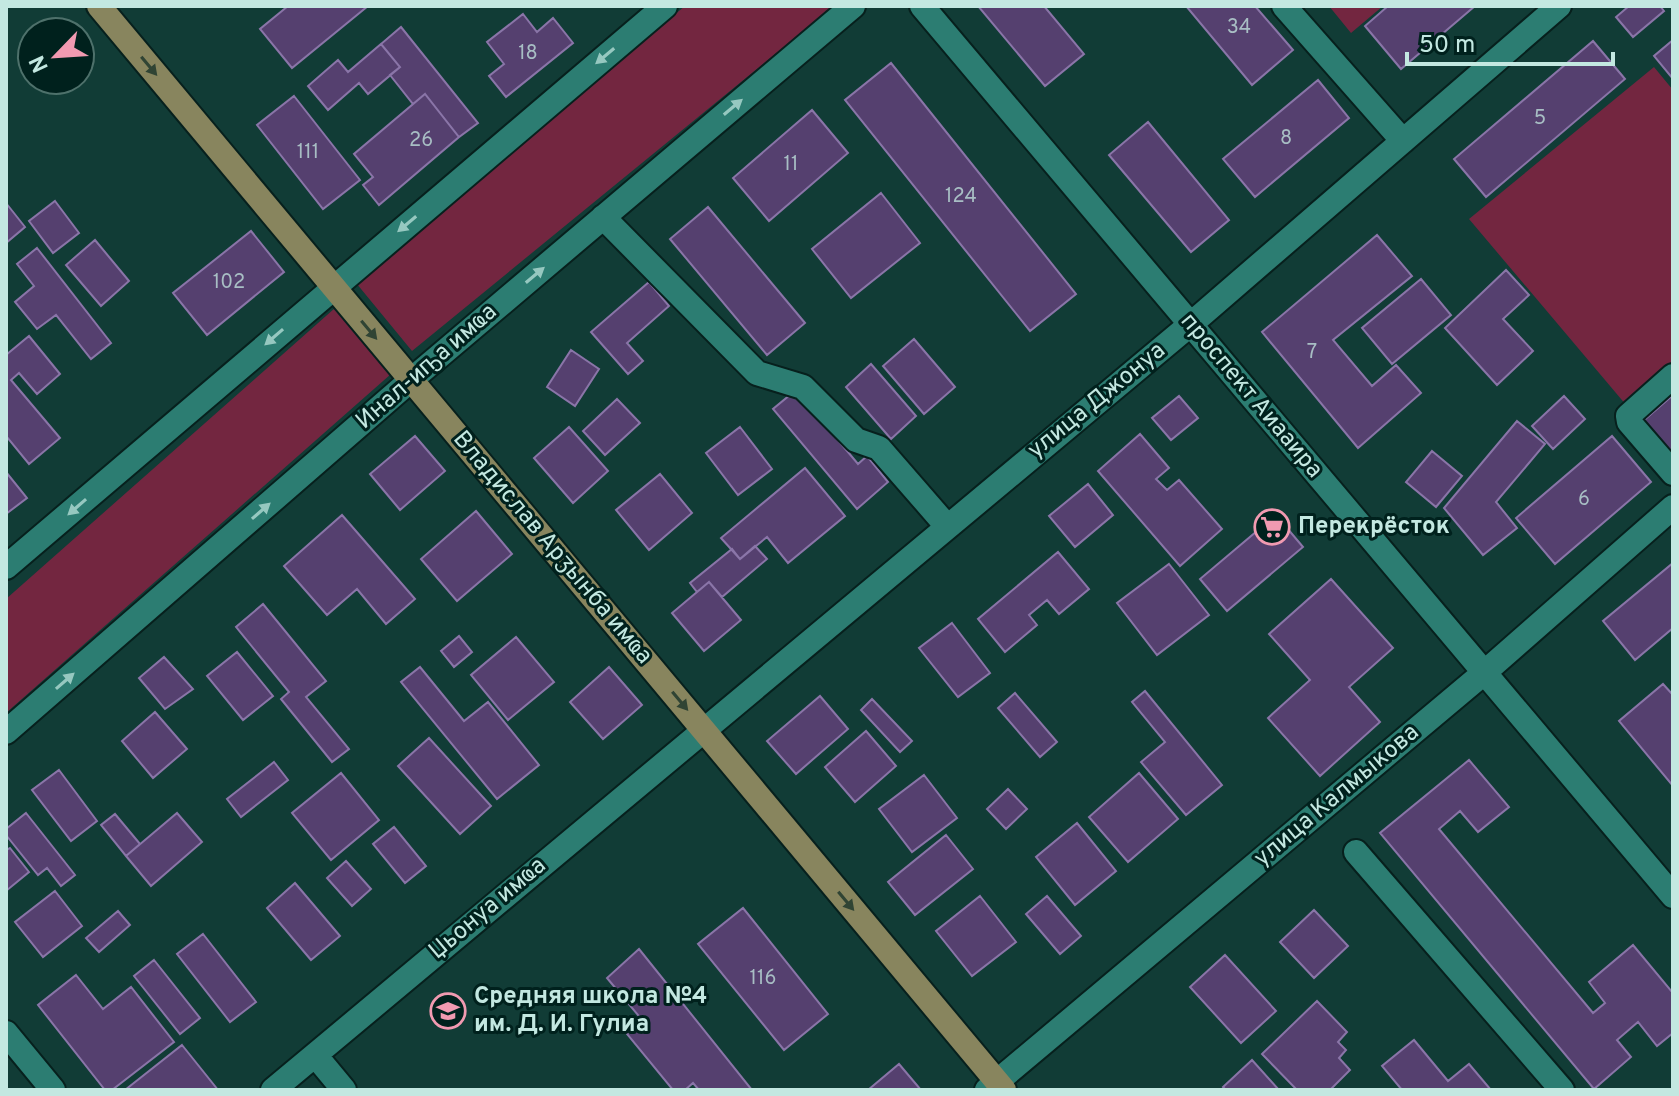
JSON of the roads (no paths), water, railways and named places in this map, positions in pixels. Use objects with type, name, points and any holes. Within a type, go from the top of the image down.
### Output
[{"type":"main road","name":"Владислав Арӡынба имҩа","points":[[99,6],[996,1087]]},
{"type":"street","points":[[6,567],[665,6]]},
{"type":"street","name":"Инал-иҧа имҩа","points":[[6,732],[411,380],[853,6]]},
{"type":"street","name":"проспект Аиааира","points":[[922,6],[1673,896]]},
{"type":"street","points":[[1284,6],[1403,141]]},
{"type":"street","name":"улица Джонуа","points":[[702,729],[1191,324],[1559,6]]},
{"type":"street","points":[[603,217],[757,373],[803,387],[856,440],[879,448],[946,525]]},
{"type":"street","points":[[1673,376],[1628,416],[1629,422],[1673,473]]},
{"type":"street","name":"улица Калмыкова","points":[[996,1087],[1485,672],[1673,507]]},
{"type":"street","name":"Џьонуа имҩа","points":[[273,1090],[702,729]]},
{"type":"street","points":[[1356,852],[1562,1090]]},
{"type":"street","points":[[6,1033],[53,1090]]},
{"type":"street","points":[[315,1055],[344,1090]]},
{"type":"place","name":"Перекрёсток","points":[[1272,527]]},
{"type":"place","name":"Средняя школа №4 им. Д. И. Гулиа","points":[[448,1011]]}]
